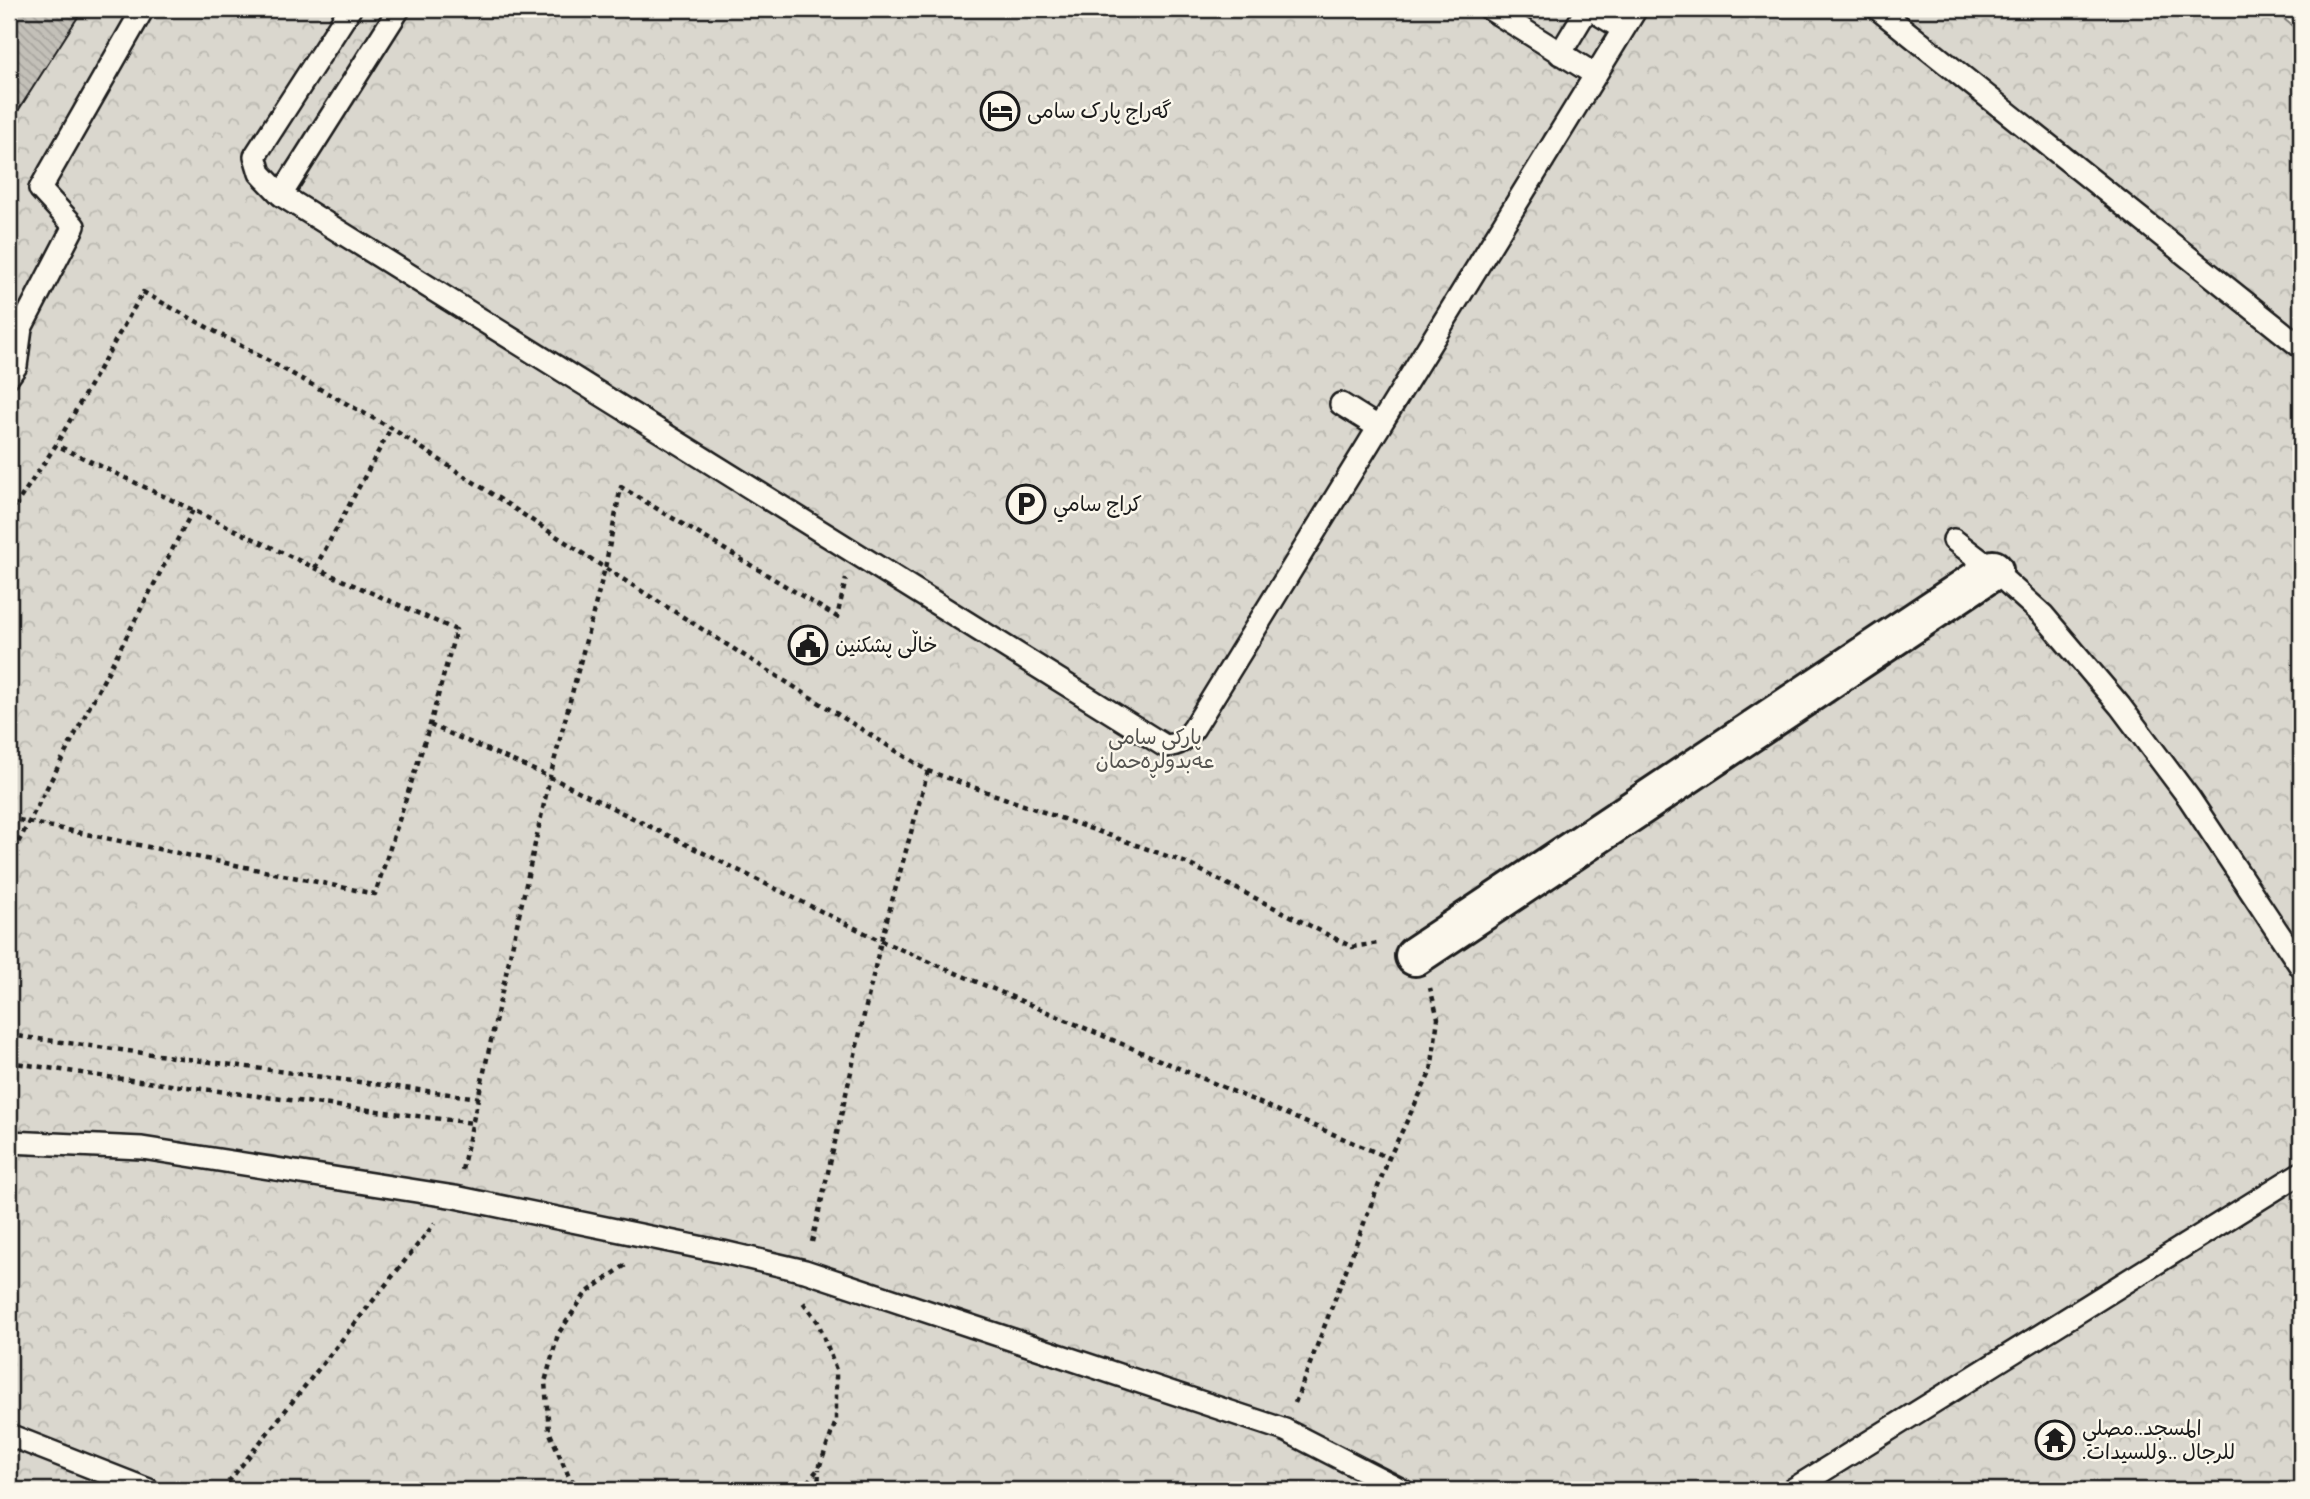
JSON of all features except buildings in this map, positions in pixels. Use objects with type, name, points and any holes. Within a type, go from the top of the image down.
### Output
[{"type":"street","points":[[1415,956],[1993,570]]},
{"type":"lane","points":[[9,376],[16,366],[21,328],[74,226],[40,188],[143,9]]},
{"type":"lane","points":[[350,9],[254,156],[260,173],[281,195],[1165,746],[1177,746],[1186,739],[1636,9]]},
{"type":"lane","points":[[281,195],[399,9]]},
{"type":"lane","points":[[1490,9],[1594,74]]},
{"type":"lane","points":[[1560,54],[1589,9],[1623,29]]},
{"type":"lane","points":[[1878,9],[2301,347]]},
{"type":"lane","points":[[1341,404],[1378,426]]},
{"type":"lane","points":[[1954,540],[1993,570],[2043,615],[2120,706],[2189,798],[2301,967]]},
{"type":"lane","points":[[9,1142],[142,1148],[456,1197],[805,1271],[1285,1430],[1402,1490]]},
{"type":"lane","points":[[1792,1490],[2301,1173]]},
{"type":"lane","points":[[9,1435],[149,1490]]},
{"type":"path","points":[[9,515],[55,445],[143,292],[391,428],[606,568],[928,771],[1184,862],[1352,947],[1384,942],[1415,956],[1427,976],[1438,1018],[1431,1071],[1389,1158],[1285,1430]]},
{"type":"path","points":[[315,568],[391,428]]},
{"type":"path","points":[[9,818],[375,894],[430,725],[456,630],[315,568],[55,445]]},
{"type":"path","points":[[222,1490],[456,1197],[550,777],[606,568],[621,487],[837,617],[853,551]]},
{"type":"path","points":[[9,860],[193,510]]},
{"type":"path","points":[[430,725],[550,777],[881,941],[1389,1158]]},
{"type":"path","points":[[818,1490],[819,1468],[836,1421],[836,1370],[818,1322],[805,1271],[881,941],[928,771]]},
{"type":"path","points":[[9,1035],[480,1098]]},
{"type":"path","points":[[9,1062],[473,1123]]},
{"type":"path","points":[[582,1490],[569,1477],[549,1431],[545,1382],[558,1334],[586,1293],[626,1264],[638,1260]]},
{"type":"path","points":[[802,1301],[818,1322]]},
{"type":"path","points":[[802,1490],[819,1468]]},
{"type":"green space","name":"پارکی سامی عەبدولڕەحمان","points":[[9,9],[2272,9],[2301,33],[2301,1490],[9,1490]]},
{"type":"place","name":"گەراج پارک سامی","points":[[1000,111]]},
{"type":"place","name":"کراج سامي","points":[[1026,504]]},
{"type":"place","name":"خاڵی پشکنین","points":[[808,645]]},
{"type":"place","name":"المسجد..مصلي .للرجال ..وللسيدات","points":[[2055,1440]]}]
